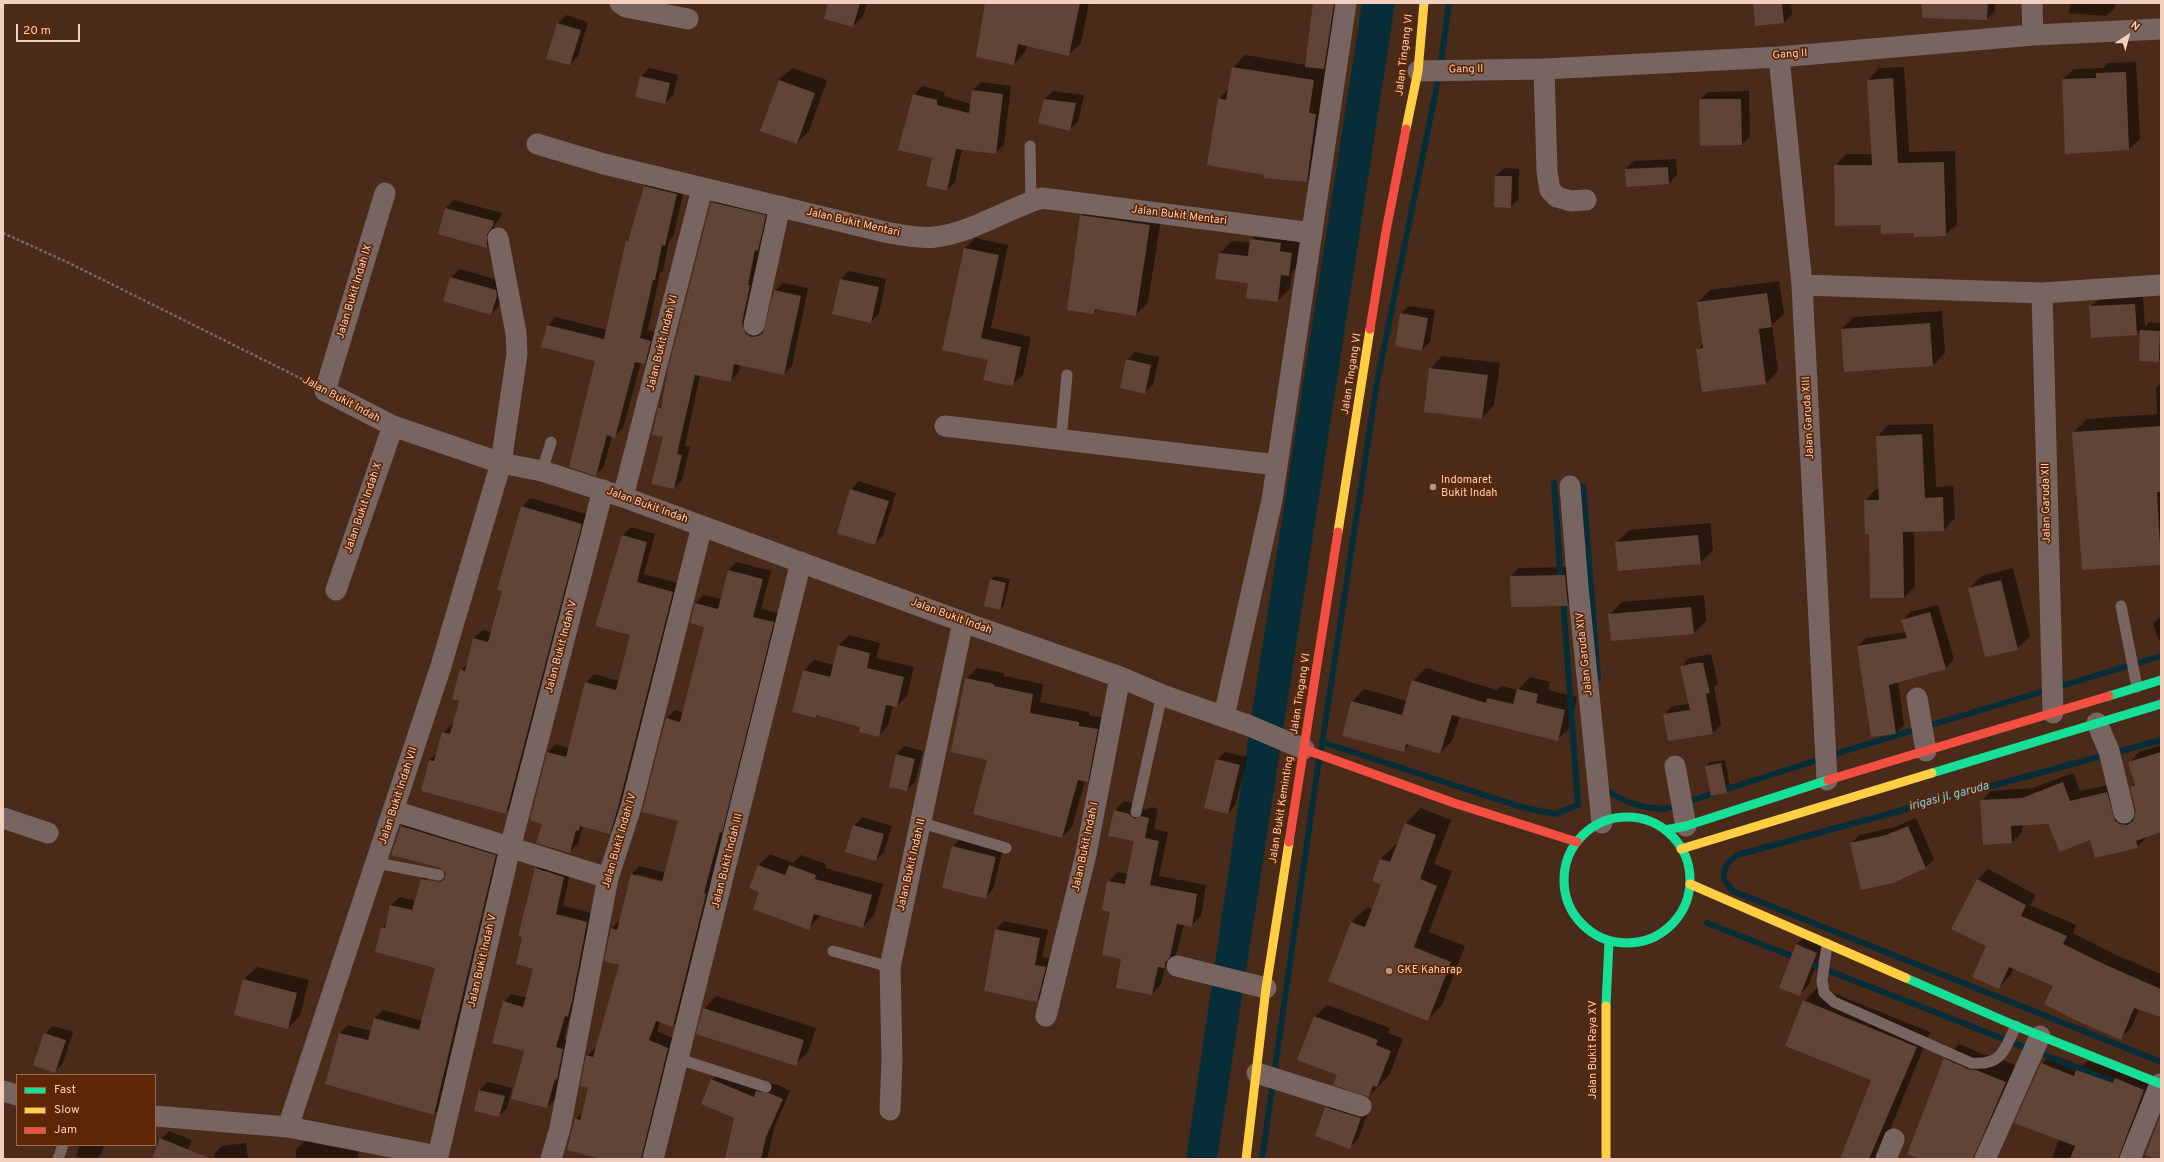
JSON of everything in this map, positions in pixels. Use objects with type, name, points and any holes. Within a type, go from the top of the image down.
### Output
[{"type":"main road","name":"Jalan Tingang VI","points":[[1304,749],[1386,231],[1418,71],[1424,3]]},
{"type":"main road","points":[[1665,830],[1686,826],[1827,780],[2161,680]]},
{"type":"main road","points":[[1681,849],[2161,704]]},
{"type":"main road","name":"Jalan Bukit Keminting","points":[[1246,1159],[1266,988],[1304,749],[1454,803],[1577,842]]},
{"type":"main road","points":[[1628,817],[1653,824],[1665,830],[1681,849],[1689,872],[1690,884],[1684,906],[1672,924],[1663,932],[1643,941],[1620,943],[1597,935],[1577,918],[1565,893],[1566,866],[1577,842],[1592,828],[1602,823],[1628,817]]},
{"type":"main road","points":[[1690,884],[2016,1026],[2122,1067],[2160,1084]]},
{"type":"main road","name":"Jalan Bukit Raya XV","points":[[1606,1159],[1605,1018],[1609,940]]},
{"type":"street","points":[[620,3],[626,7],[688,19]]},
{"type":"street","points":[[1224,716],[1272,500],[1346,3]]},
{"type":"street","points":[[2032,3],[2033,35]]},
{"type":"street","name":"Gang II","points":[[1418,71],[1544,69],[1779,57],[2033,35],[2161,29]]},
{"type":"street","name":"Jalan Garuda XIII","points":[[1779,57],[1802,285],[1827,780]]},
{"type":"street","points":[[1544,69],[1547,172],[1550,190],[1557,197],[1571,201],[1586,200]]},
{"type":"street","name":"Jalan Bukit Mentari","points":[[536,144],[604,164],[702,189],[780,206],[889,233],[934,238],[965,231],[1018,206],[1042,198],[1312,233]]},
{"type":"street","name":"Jalan Bukit Indah VI","points":[[623,497],[702,189]]},
{"type":"street","name":"Jalan Bukit Indah IX","points":[[324,391],[385,193]]},
{"type":"street","points":[[754,325],[780,206]]},
{"type":"street","name":"Jalan Bukit Indah VII","points":[[288,1127],[377,863],[441,666],[501,463],[517,354],[513,318],[498,238]]},
{"type":"street","points":[[1802,285],[2042,293],[2161,285]]},
{"type":"street","name":"Jalan Garuda XII","points":[[2042,293],[2053,713]]},
{"type":"street","name":"Jalan Bukit Indah","points":[[324,391],[393,426],[501,463],[542,471],[623,497],[963,622],[1120,677],[1162,695],[1250,726],[1304,749]]},
{"type":"street","name":"Jalan Bukit Indah X","points":[[336,590],[393,426]]},
{"type":"street","points":[[945,426],[1277,466]]},
{"type":"street","name":"Jalan Garuda XIV","points":[[1570,486],[1578,587],[1602,823]]},
{"type":"street","name":"Jalan Bukit Indah V","points":[[156,1116],[288,1127],[438,1158],[510,848],[603,490]]},
{"type":"street","name":"Jalan Bukit Indah IV","points":[[551,1159],[562,1120],[608,878],[631,807],[702,526]]},
{"type":"street","name":"Jalan Bukit Indah III","points":[[653,1159],[802,562]]},
{"type":"street","name":"Jalan Bukit Indah II","points":[[890,1110],[892,1061],[890,967],[896,933],[922,823],[963,622]]},
{"type":"street","name":"Jalan Bukit Indah I","points":[[1046,1016],[1086,854],[1120,677]]},
{"type":"street","points":[[1916,698],[1926,751]]},
{"type":"street","points":[[2097,723],[2110,759],[2124,813]]},
{"type":"street","points":[[1675,766],[1686,826]]},
{"type":"street","points":[[394,811],[608,878]]},
{"type":"street","points":[[3,818],[48,833]]},
{"type":"street","points":[[1177,966],[1266,988]]},
{"type":"street","points":[[1985,1159],[2040,1036]]},
{"type":"street","points":[[1257,1074],[1361,1106]]},
{"type":"street","points":[[2130,1159],[2160,1084]]},
{"type":"street","points":[[3,1091],[16,1095]]},
{"type":"street","points":[[1886,1159],[1894,1139]]},
{"type":"lane","points":[[1030,146],[1030,202]]},
{"type":"lane","points":[[1061,440],[1067,375]]},
{"type":"lane","points":[[542,471],[551,442]]},
{"type":"lane","points":[[2121,606],[2137,687]]},
{"type":"lane","points":[[1136,812],[1162,695]]},
{"type":"lane","points":[[922,823],[1006,848]]},
{"type":"lane","points":[[377,863],[439,875]]},
{"type":"lane","points":[[1827,944],[1822,981],[1824,993],[1834,1002],[1971,1063],[1985,1064],[2000,1058],[2016,1026]]},
{"type":"lane","points":[[833,951],[890,967]]},
{"type":"lane","points":[[679,1059],[766,1087]]},
{"type":"lane","points":[[58,1159],[63,1146]]},
{"type":"path","name":"Jalan Bukit Indah","points":[[3,234],[67,262],[324,391]]},
{"type":"water","points":[[1362,3],[1395,3],[1217,1159],[1186,1159],[1250,726]]},
{"type":"building","points":[[828,3],[860,3],[853,27],[824,19]]},
{"type":"building","points":[[985,3],[1080,3],[1069,56],[1018,44],[1014,65],[976,57]]},
{"type":"building","points":[[1313,3],[1334,4],[1324,69],[1305,67]]},
{"type":"building","points":[[1753,3],[1782,3],[1784,23],[1755,26]]},
{"type":"building","points":[[1922,3],[1988,3],[1987,20],[1922,18]]},
{"type":"building","points":[[557,23],[581,30],[570,65],[546,59]]},
{"type":"building","points":[[1232,67],[1314,80],[1309,113],[1316,114],[1307,182],[1263,178],[1264,175],[1207,165],[1218,98],[1226,100]]},
{"type":"building","points":[[2126,72],[2129,150],[2065,154],[2062,79],[2096,78],[2096,73]]},
{"type":"building","points":[[640,76],[670,83],[665,104],[635,97]]},
{"type":"building","points":[[1893,78],[1898,163],[1944,162],[1946,236],[1914,237],[1914,233],[1881,234],[1881,225],[1835,226],[1834,165],[1872,165],[1867,80]]},
{"type":"building","points":[[779,80],[815,93],[797,144],[760,131]]},
{"type":"building","points":[[972,90],[1003,94],[996,154],[956,149],[947,191],[926,186],[932,158],[898,150],[913,94],[937,100],[937,105],[969,113]]},
{"type":"building","points":[[1044,99],[1076,103],[1070,131],[1038,123]]},
{"type":"building","points":[[1699,99],[1741,99],[1742,145],[1700,146]]},
{"type":"building","points":[[1668,167],[1669,184],[1626,187],[1625,169]]},
{"type":"building","points":[[1495,176],[1512,176],[1511,208],[1494,207]]},
{"type":"building","points":[[644,186],[677,194],[665,246],[662,245],[655,280],[653,280],[640,338],[651,341],[645,364],[635,362],[615,438],[607,435],[596,476],[569,467],[595,361],[541,347],[547,325],[604,339],[626,240],[628,241]]},
{"type":"building","points":[[711,202],[766,215],[758,251],[755,250],[748,285],[750,285],[742,323],[746,334],[752,337],[763,333],[774,290],[801,296],[784,375],[734,364],[731,382],[695,375],[677,454],[682,455],[674,489],[651,484],[663,437],[652,435],[658,408],[661,408],[668,369]]},
{"type":"building","points":[[445,208],[494,221],[492,228],[487,234],[487,248],[438,234]]},
{"type":"building","points":[[1080,215],[1150,225],[1136,316],[1095,309],[1094,314],[1067,310]]},
{"type":"building","points":[[1250,239],[1281,243],[1280,251],[1292,253],[1289,276],[1281,275],[1278,302],[1246,298],[1248,283],[1215,279],[1219,253],[1248,256]]},
{"type":"building","points":[[964,248],[999,255],[981,338],[1021,347],[1013,386],[983,380],[988,360],[942,350]]},
{"type":"building","points":[[450,277],[496,290],[497,296],[491,315],[443,301]]},
{"type":"building","points":[[840,279],[879,287],[871,323],[832,314]]},
{"type":"building","points":[[1767,293],[1772,327],[1759,329],[1766,384],[1702,392],[1696,349],[1703,348],[1697,302]]},
{"type":"building","points":[[2135,304],[2137,335],[2091,338],[2089,306]]},
{"type":"building","points":[[1400,313],[1428,318],[1422,351],[1395,346]]},
{"type":"building","points":[[1930,323],[1933,366],[1844,372],[1841,329]]},
{"type":"building","points":[[2140,330],[2160,331],[2159,362],[2139,361]]},
{"type":"building","points":[[1126,359],[1151,365],[1145,394],[1120,388]]},
{"type":"building","points":[[1429,368],[1488,375],[1482,419],[1424,412]]},
{"type":"building","points":[[2161,426],[2161,492],[2157,492],[2161,565],[2082,570],[2072,432]]},
{"type":"building","points":[[1922,434],[1925,498],[1943,497],[1944,531],[1903,532],[1904,598],[1870,598],[1869,534],[1865,534],[1864,500],[1879,500],[1876,436]]},
{"type":"building","points":[[850,489],[889,501],[875,545],[837,533]]},
{"type":"building","points":[[521,506],[582,524],[506,814],[421,791],[429,760],[434,761],[442,732],[450,734],[459,701],[452,699],[460,669],[465,671],[473,638],[488,642],[502,591],[497,590]]},
{"type":"building","points":[[622,535],[647,542],[637,582],[673,592],[610,834],[580,826],[579,831],[576,830],[570,853],[536,843],[542,824],[530,820],[547,752],[566,757],[585,682],[616,690],[630,635],[595,626]]},
{"type":"building","points":[[1698,535],[1701,564],[1618,571],[1615,542]]},
{"type":"building","points":[[728,570],[763,579],[753,617],[774,622],[722,833],[720,832],[704,893],[706,894],[673,1027],[656,1021],[649,1040],[668,1048],[641,1159],[601,1159],[567,1150],[575,1118],[580,1120],[588,1088],[580,1086],[586,1055],[593,1057],[619,965],[604,961],[611,928],[617,930],[631,874],[662,882],[678,821],[642,812],[666,718],[680,722],[704,627],[690,623],[695,603],[718,609]]},
{"type":"building","points":[[1565,575],[1568,606],[1511,607],[1510,576]]},
{"type":"building","points":[[990,579],[1006,583],[1000,610],[984,606]]},
{"type":"building","points":[[2001,580],[2018,650],[1985,657],[1968,588]]},
{"type":"building","points":[[1691,607],[1694,634],[1611,641],[1608,614]]},
{"type":"building","points":[[1930,612],[1946,669],[1889,685],[1896,734],[1871,737],[1857,646],[1907,638],[1901,620]]},
{"type":"building","points":[[838,645],[870,653],[867,668],[904,677],[897,707],[886,705],[879,737],[859,732],[860,727],[816,715],[816,718],[792,712],[803,670],[830,677]]},
{"type":"building","points":[[1703,663],[1710,693],[1706,694],[1713,734],[1668,741],[1663,714],[1690,710],[1680,666]]},
{"type":"building","points":[[965,678],[1033,694],[1030,713],[1079,722],[1079,726],[1098,729],[1088,782],[1078,780],[1062,838],[973,814],[987,760],[951,752]]},
{"type":"building","points":[[1412,680],[1486,703],[1487,698],[1513,704],[1517,689],[1538,694],[1536,703],[1565,710],[1558,741],[1452,715],[1440,754],[1406,744],[1404,752],[1342,736],[1351,701],[1402,715]]},
{"type":"building","points":[[2161,752],[2161,832],[2136,841],[2138,848],[2095,858],[2090,840],[2060,852],[2048,824],[2011,826],[2012,843],[1983,845],[1980,800],[2022,798],[2063,782],[2070,801],[2107,792],[2115,821],[2120,824],[2127,825],[2133,821],[2136,811],[2130,787],[2135,785],[2128,762]]},
{"type":"building","points":[[896,754],[915,759],[907,791],[889,787]]},
{"type":"building","points":[[1216,759],[1240,765],[1228,814],[1204,808]]},
{"type":"building","points":[[1721,763],[1727,793],[1711,796],[1705,766]]},
{"type":"building","points":[[1114,810],[1129,814],[1135,819],[1141,816],[1149,818],[1145,838],[1159,841],[1150,885],[1197,894],[1192,927],[1177,924],[1170,957],[1165,963],[1165,968],[1158,967],[1152,995],[1116,988],[1121,959],[1102,955],[1110,912],[1102,910],[1107,881],[1125,884],[1134,841],[1108,836]]},
{"type":"building","points":[[1405,823],[1436,835],[1420,879],[1437,886],[1414,947],[1451,962],[1428,1021],[1328,981],[1351,922],[1365,927],[1381,885],[1372,881],[1380,859],[1390,862]]},
{"type":"building","points":[[853,825],[884,834],[876,861],[845,852]]},
{"type":"building","points":[[401,826],[496,855],[434,1115],[325,1084],[339,1033],[368,1040],[374,1018],[419,1030],[435,968],[375,952],[381,927],[385,928],[390,905],[412,910],[421,879],[441,882],[446,873],[441,868],[391,855]]},
{"type":"building","points":[[1908,826],[1926,868],[1893,883],[1861,890],[1850,843],[1886,835]]},
{"type":"building","points":[[952,846],[996,857],[986,899],[942,888]]},
{"type":"building","points":[[758,865],[785,875],[789,865],[816,875],[815,879],[872,895],[863,928],[814,914],[809,930],[753,909],[759,892],[749,888]]},
{"type":"building","points":[[535,868],[564,877],[556,914],[587,922],[572,1001],[568,1017],[565,1016],[556,1047],[563,1049],[557,1080],[555,1079],[547,1108],[511,1099],[524,1051],[492,1043],[503,1001],[523,1007],[533,969],[516,964],[522,937],[518,936]]},
{"type":"building","points":[[1977,879],[2026,905],[2021,916],[2067,936],[2063,944],[2161,989],[2161,1017],[2134,1008],[2121,1040],[2075,1020],[2044,1004],[2053,986],[2009,967],[1999,989],[1972,977],[1986,946],[1951,929]]},
{"type":"building","points":[[995,929],[1040,938],[1035,965],[1046,967],[1037,1002],[984,991]]},
{"type":"building","points":[[1796,944],[1817,953],[1800,996],[1779,988]]},
{"type":"building","points":[[243,979],[297,993],[288,1029],[234,1015]]},
{"type":"building","points":[[1803,1000],[1917,1047],[1869,1159],[1840,1159],[1871,1080],[1785,1046]]},
{"type":"building","points":[[703,1008],[804,1040],[796,1066],[696,1034]]},
{"type":"building","points":[[1314,1016],[1378,1040],[1376,1045],[1391,1051],[1377,1087],[1373,1086],[1369,1097],[1333,1085],[1337,1075],[1297,1060]]},
{"type":"building","points":[[44,1033],[66,1040],[55,1073],[33,1065]]},
{"type":"building","points":[[1944,1058],[1968,1069],[1976,1070],[2006,1082],[1973,1159],[1920,1159],[1907,1154]]},
{"type":"building","points":[[2041,1063],[2074,1076],[2076,1070],[2113,1083],[2115,1078],[2144,1090],[2118,1159],[2070,1159],[2075,1146],[2014,1123]]},
{"type":"building","points":[[711,1079],[754,1097],[756,1091],[769,1093],[783,1099],[766,1137],[761,1159],[725,1159],[734,1118],[701,1104]]},
{"type":"building","points":[[479,1090],[505,1096],[499,1117],[474,1111]]},
{"type":"building","points":[[1325,1107],[1361,1118],[1350,1149],[1315,1136]]},
{"type":"building","points":[[2161,1114],[2161,1159],[2156,1159],[2145,1155]]},
{"type":"building","points":[[160,1138],[209,1158],[209,1159],[152,1159]]},
{"type":"waterway","points":[[1321,750],[1377,382],[1440,70],[1449,3]]},
{"type":"waterway","points":[[1554,483],[1561,583]]},
{"type":"waterway","points":[[1583,486],[1598,678]]},
{"type":"waterway","points":[[1322,742],[1521,807],[1555,814],[1578,805],[1563,599]]},
{"type":"waterway","points":[[1606,787],[1606,790],[1634,804],[1665,809],[1861,746],[2161,656]]},
{"type":"waterway","name":"irigasi jl. garuda","points":[[2161,740],[1737,855],[1726,866],[1724,872],[1724,880],[1733,891],[2161,1062]]},
{"type":"waterway","points":[[1262,1159],[1319,759]]},
{"type":"waterway","points":[[1707,923],[2121,1085]]},
{"type":"traffic: fast","points":[[2109,696],[2161,680]]},
{"type":"traffic: fast","points":[[1932,773],[2161,704]]},
{"type":"traffic: fast","points":[[1665,830],[1686,826],[1828,780]]},
{"type":"traffic: fast","points":[[1627,817],[1651,822],[1662,828],[1675,840],[1685,856],[1690,880],[1685,904],[1679,915],[1667,928],[1651,938],[1627,943],[1603,938],[1592,932],[1579,920],[1569,904],[1564,880],[1569,856],[1575,845],[1587,832],[1603,822],[1627,817]]},
{"type":"traffic: fast","points":[[1606,1006],[1609,941]]},
{"type":"traffic: fast","points":[[1906,978],[2016,1026],[2161,1084]]},
{"type":"traffic: slow","points":[[1406,129],[1418,71],[1424,3]]},
{"type":"traffic: slow","points":[[1338,532],[1370,329]]},
{"type":"traffic: slow","points":[[1681,849],[1932,773]]},
{"type":"traffic: slow","points":[[1246,1159],[1266,988],[1289,842]]},
{"type":"traffic: slow","points":[[1690,884],[1906,978]]},
{"type":"traffic: slow","points":[[1606,1006],[1606,1159]]},
{"type":"traffic: jam","points":[[1370,329],[1386,231],[1406,129]]},
{"type":"traffic: jam","points":[[1289,842],[1338,532]]},
{"type":"traffic: jam","points":[[1828,780],[2109,696]]},
{"type":"traffic: jam","points":[[1304,749],[1454,803],[1577,842]]},
{"type":"place","name":"Indomaret Bukit Indah","points":[[1433,487]]},
{"type":"place","name":"GKE Kaharap","points":[[1389,971]]}]
